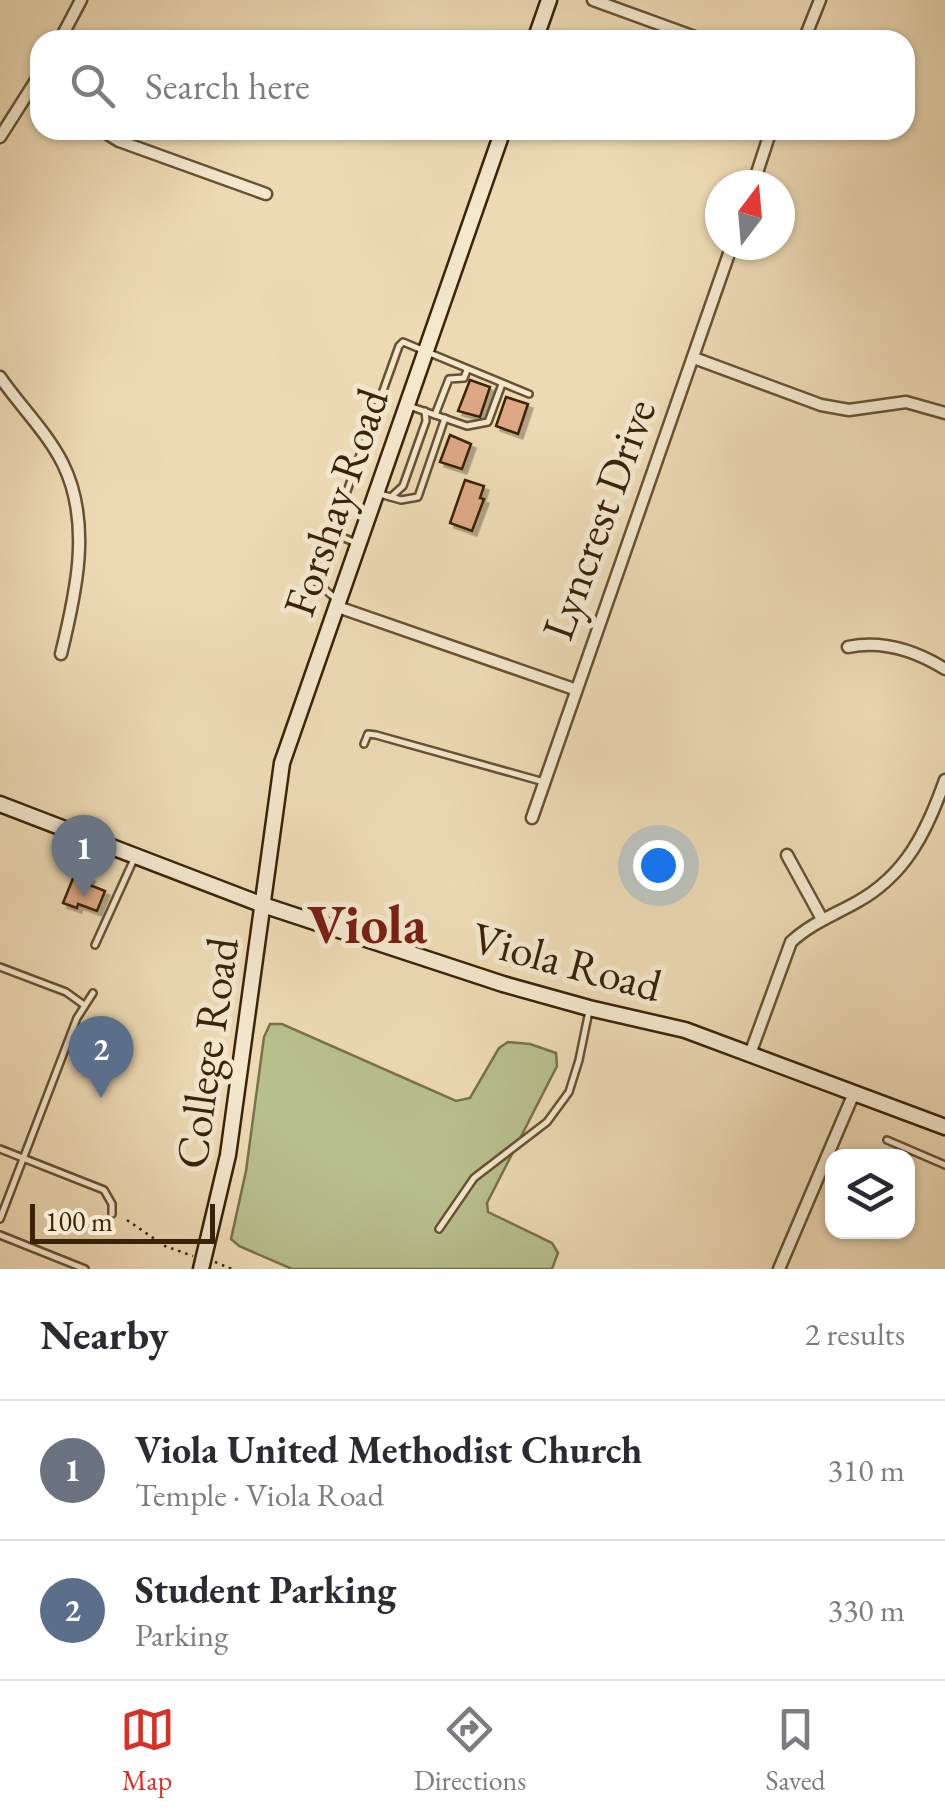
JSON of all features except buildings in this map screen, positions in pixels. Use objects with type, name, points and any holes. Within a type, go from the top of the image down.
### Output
[{"type":"street","points":[[65,30],[81,0]]},
{"type":"street","points":[[538,30],[549,0]]},
{"type":"street","points":[[593,0],[676,30]]},
{"type":"street","points":[[808,30],[820,0]]},
{"type":"street","points":[[0,137],[30,98]]},
{"type":"street","points":[[119,140],[266,194]]},
{"type":"street","name":"Forshay Road","points":[[263,905],[282,762],[500,140]]},
{"type":"street","points":[[758,170],[769,140]]},
{"type":"street","name":"Lyncrest Drive","points":[[532,818],[727,260]]},
{"type":"street","points":[[694,358],[821,405],[849,410],[906,402],[945,413]]},
{"type":"street","points":[[0,376],[64,466],[76,504],[78,570],[61,654]]},
{"type":"street","points":[[336,602],[574,689]]},
{"type":"street","points":[[848,647],[868,643],[889,646],[945,669]]},
{"type":"street","points":[[750,1054],[791,942],[889,880],[911,856],[926,830],[945,780]]},
{"type":"street","name":"Viola Road","points":[[0,804],[263,905],[503,984],[686,1030],[945,1128]]},
{"type":"street","points":[[787,855],[822,920]]},
{"type":"street","name":"College Road","points":[[202,1264],[228,1154],[263,905]]},
{"type":"street","points":[[778,1269],[854,1093]]},
{"type":"lane","points":[[336,602],[318,584],[398,346],[403,342],[426,350],[529,394]]},
{"type":"lane","points":[[435,415],[449,379],[464,378],[467,368]]},
{"type":"lane","points":[[406,404],[467,426],[488,422],[502,384]]},
{"type":"lane","points":[[391,497],[404,486],[426,421],[424,411]]},
{"type":"lane","points":[[375,493],[400,500],[418,497],[445,418]]},
{"type":"lane","points":[[332,533],[357,543]]},
{"type":"lane","points":[[364,744],[368,734],[376,735],[544,782]]},
{"type":"lane","points":[[96,945],[136,856]]},
{"type":"lane","points":[[0,967],[66,992],[84,1005]]},
{"type":"lane","points":[[0,1219],[84,1005],[93,993]]},
{"type":"lane","points":[[439,1229],[474,1178],[546,1122],[569,1092],[590,1008]]},
{"type":"lane","points":[[887,1140],[945,1165]]},
{"type":"lane","points":[[0,1149],[104,1190],[112,1204],[112,1214]]},
{"type":"lane","points":[[0,1235],[85,1269]]},
{"type":"path","points":[[127,1220],[164,1246],[202,1264],[232,1269]]},
{"type":"green space","points":[[270,1024],[282,1024],[456,1101],[470,1098],[499,1048],[508,1042],[556,1053],[557,1066],[487,1203],[488,1212],[552,1243],[558,1253],[552,1269],[292,1269],[239,1246],[231,1239],[246,1171],[264,1037]]},
{"type":"place","name":"Viola United Methodist Church","points":[[84,897]]},
{"type":"place","name":"Student Parking","points":[[101,1098]]},
{"type":"district","name":"Viola","points":[[367,924]]}]
